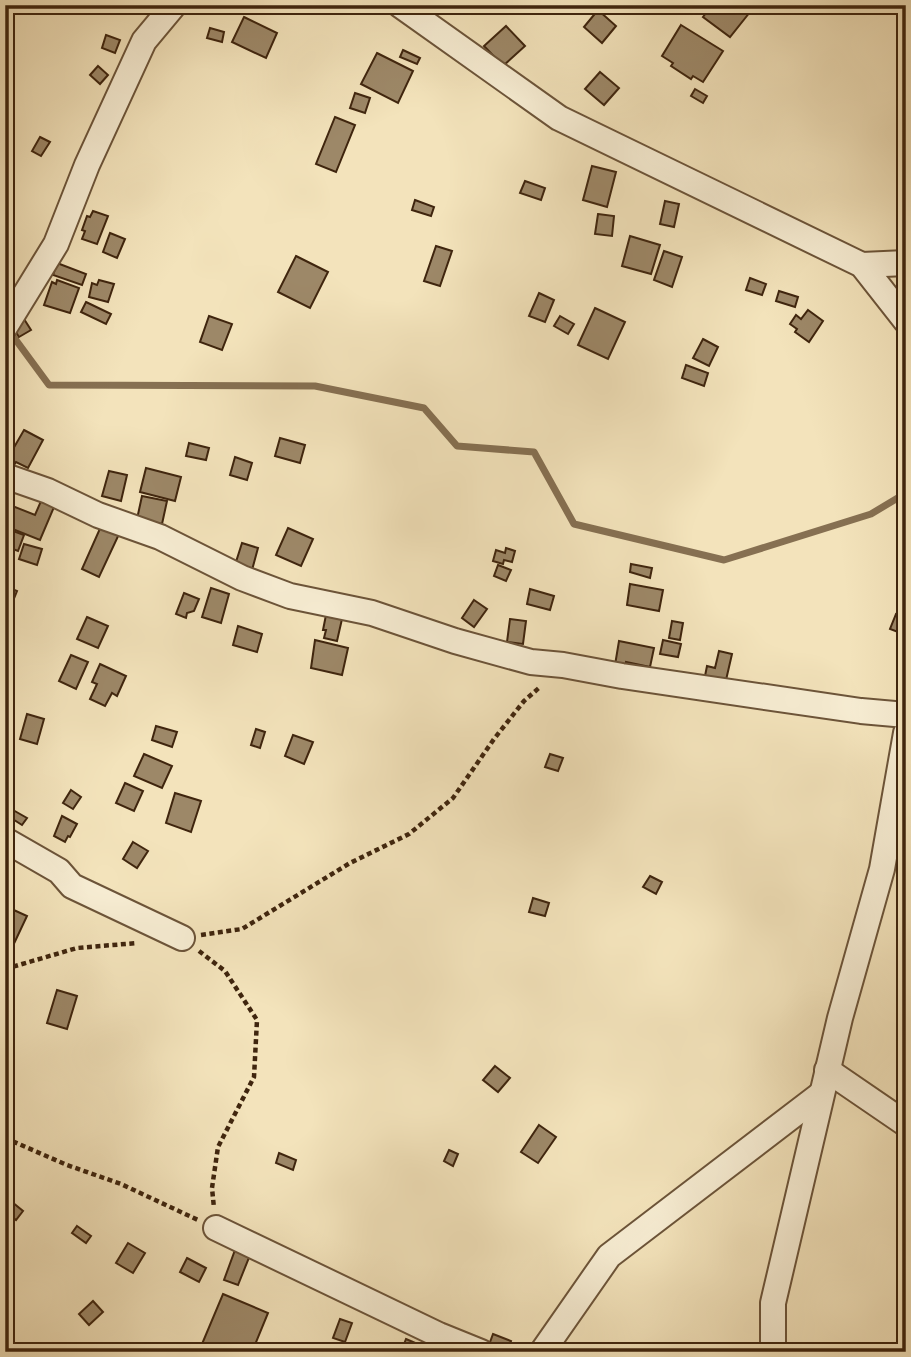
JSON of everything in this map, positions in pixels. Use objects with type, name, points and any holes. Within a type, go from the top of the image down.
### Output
[{"type":"street","points":[[5,327],[56,244],[87,165],[144,41],[174,5]]},
{"type":"street","points":[[400,5],[559,118],[862,265],[906,321]]},
{"type":"street","points":[[862,265],[906,263]]},
{"type":"street","points":[[5,476],[48,491],[98,515],[160,537],[242,578],[290,596],[372,613],[455,641],[531,662],[563,664],[622,676],[861,711],[906,715]]},
{"type":"street","points":[[773,1352],[773,1303],[827,1070],[882,869],[906,733]]},
{"type":"street","points":[[5,840],[59,871],[72,886],[182,938]]},
{"type":"street","points":[[827,1070],[906,1124]]},
{"type":"street","points":[[542,1352],[609,1256],[821,1094]]},
{"type":"street","points":[[216,1228],[439,1335],[481,1352]]},
{"type":"path","points":[[182,938],[242,929],[350,863],[409,834],[453,798],[494,738],[524,701],[563,664]]},
{"type":"path","points":[[182,938],[225,971],[257,1020],[254,1077],[218,1147],[212,1188],[216,1228]]},
{"type":"path","points":[[5,969],[77,948],[144,942]]},
{"type":"path","points":[[5,1138],[67,1165],[121,1184],[216,1228]]},
{"type":"building","points":[[712,5],[741,5],[750,12],[730,37],[703,17]]},
{"type":"building","points":[[598,10],[616,26],[602,43],[584,27]]},
{"type":"building","points":[[244,17],[277,33],[266,58],[232,42]]},
{"type":"building","points":[[681,25],[723,51],[703,82],[693,76],[691,79],[671,66],[673,63],[662,56]]},
{"type":"building","points":[[506,26],[525,46],[503,66],[484,46]]},
{"type":"building","points":[[210,28],[224,32],[222,42],[207,38]]},
{"type":"building","points":[[106,35],[120,40],[115,53],[102,48]]},
{"type":"building","points":[[403,50],[420,58],[417,64],[400,57]]},
{"type":"building","points":[[377,53],[413,71],[398,103],[361,84]]},
{"type":"building","points":[[98,66],[108,75],[100,84],[90,75]]},
{"type":"building","points":[[600,72],[619,88],[604,105],[585,89]]},
{"type":"building","points":[[695,89],[707,96],[703,103],[691,96]]},
{"type":"building","points":[[355,93],[370,98],[365,113],[350,108]]},
{"type":"building","points":[[335,117],[355,125],[336,172],[316,164]]},
{"type":"building","points":[[40,137],[50,142],[41,156],[32,151]]},
{"type":"building","points":[[592,166],[616,172],[607,207],[583,200]]},
{"type":"building","points":[[525,181],[545,188],[541,200],[520,193]]},
{"type":"building","points":[[415,200],[434,207],[431,216],[412,210]]},
{"type":"building","points":[[665,201],[679,204],[674,227],[660,224]]},
{"type":"building","points":[[93,211],[108,216],[97,244],[82,239],[87,216],[90,217]]},
{"type":"building","points":[[598,214],[614,216],[612,236],[595,234]]},
{"type":"building","points":[[110,233],[125,239],[117,258],[103,252]]},
{"type":"building","points":[[630,236],[660,245],[651,274],[622,266]]},
{"type":"building","points":[[436,246],[452,251],[440,286],[424,281]]},
{"type":"building","points":[[664,251],[682,257],[672,287],[654,280]]},
{"type":"building","points":[[296,256],[328,272],[310,308],[278,292]]},
{"type":"building","points":[[57,263],[86,274],[82,285],[53,275]]},
{"type":"building","points":[[750,278],[766,284],[762,295],[746,290]]},
{"type":"building","points":[[57,280],[79,288],[70,313],[44,305],[52,282],[56,284]]},
{"type":"building","points":[[99,280],[114,284],[108,302],[89,297],[92,283],[97,285]]},
{"type":"building","points":[[779,291],[798,297],[795,307],[776,301]]},
{"type":"building","points":[[539,293],[554,300],[545,322],[529,316]]},
{"type":"building","points":[[86,302],[111,314],[106,324],[81,312]]},
{"type":"building","points":[[595,308],[625,322],[608,359],[578,345]]},
{"type":"building","points":[[808,310],[823,321],[809,342],[795,332],[797,329],[790,324],[796,315],[801,319]]},
{"type":"building","points":[[209,316],[232,324],[222,350],[200,342]]},
{"type":"building","points":[[560,316],[574,324],[568,334],[554,326]]},
{"type":"building","points":[[24,319],[31,330],[19,337],[12,326]]},
{"type":"building","points":[[703,339],[718,347],[709,366],[693,358]]},
{"type":"building","points":[[686,365],[708,373],[704,386],[682,378]]},
{"type":"building","points":[[24,430],[43,440],[28,468],[16,462],[12,468],[5,463]]},
{"type":"building","points":[[280,438],[305,445],[300,463],[275,456]]},
{"type":"building","points":[[189,443],[209,448],[206,460],[186,456]]},
{"type":"building","points":[[235,457],[252,463],[247,480],[230,475]]},
{"type":"building","points":[[146,468],[181,477],[175,501],[140,492]]},
{"type":"building","points":[[109,471],[127,475],[121,501],[102,496]]},
{"type":"building","points":[[142,496],[167,501],[162,524],[137,519]]},
{"type":"building","points":[[41,501],[54,507],[40,540],[5,526],[5,516],[10,505],[35,515]]},
{"type":"building","points":[[102,524],[120,532],[99,577],[82,569]]},
{"type":"building","points":[[5,528],[24,535],[18,551],[5,546]]},
{"type":"building","points":[[288,528],[313,539],[301,566],[276,555]]},
{"type":"building","points":[[242,543],[258,548],[252,570],[235,565]]},
{"type":"building","points":[[24,544],[42,549],[37,565],[19,559]]},
{"type":"building","points":[[506,548],[515,551],[512,562],[504,560],[503,564],[493,561],[496,550],[505,553]]},
{"type":"building","points":[[631,564],[652,568],[650,578],[630,572]]},
{"type":"building","points":[[498,565],[511,570],[506,581],[494,576]]},
{"type":"building","points":[[630,584],[663,590],[659,611],[627,605]]},
{"type":"building","points":[[5,586],[17,591],[5,621]]},
{"type":"building","points":[[211,588],[229,594],[221,623],[202,617]]},
{"type":"building","points":[[530,589],[554,596],[550,610],[527,604]]},
{"type":"building","points":[[184,593],[199,599],[194,611],[187,613],[186,618],[176,614]]},
{"type":"building","points":[[474,600],[487,609],[474,627],[462,618]]},
{"type":"building","points":[[896,614],[906,618],[906,635],[890,629]]},
{"type":"building","points":[[326,615],[342,619],[337,641],[324,638]]},
{"type":"building","points":[[87,617],[108,626],[98,648],[77,639]]},
{"type":"building","points":[[510,619],[526,621],[523,644],[507,642]]},
{"type":"building","points":[[672,621],[683,623],[680,640],[669,638]]},
{"type":"building","points":[[238,626],[262,634],[257,652],[233,645]]},
{"type":"building","points":[[315,640],[348,648],[342,675],[311,668]]},
{"type":"building","points":[[663,640],[681,644],[678,657],[660,654]]},
{"type":"building","points":[[619,641],[654,648],[650,667],[626,662],[625,667],[615,665]]},
{"type":"building","points":[[719,651],[732,654],[726,680],[705,676],[707,666],[715,668]]},
{"type":"building","points":[[71,655],[88,662],[76,689],[59,681]]},
{"type":"building","points":[[100,664],[126,676],[117,696],[112,693],[105,706],[90,699],[97,684],[92,682]]},
{"type":"building","points":[[27,714],[44,719],[37,744],[20,739]]},
{"type":"building","points":[[156,726],[177,732],[172,747],[152,740]]},
{"type":"building","points":[[256,729],[265,732],[260,748],[251,745]]},
{"type":"building","points":[[293,735],[313,742],[304,764],[285,756]]},
{"type":"building","points":[[144,754],[172,766],[162,788],[134,776]]},
{"type":"building","points":[[550,754],[563,758],[558,771],[545,767]]},
{"type":"building","points":[[125,783],[143,791],[134,811],[116,803]]},
{"type":"building","points":[[71,790],[81,797],[73,809],[63,803]]},
{"type":"building","points":[[175,793],[201,801],[191,832],[166,823]]},
{"type":"building","points":[[13,810],[27,818],[22,825],[8,816]]},
{"type":"building","points":[[62,816],[77,824],[65,842],[54,836]]},
{"type":"building","points":[[133,842],[148,851],[137,868],[123,859]]},
{"type":"building","points":[[650,876],[662,882],[656,894],[643,887]]},
{"type":"building","points":[[533,898],[549,903],[545,916],[529,912]]},
{"type":"building","points":[[5,906],[27,916],[11,950],[5,948]]},
{"type":"building","points":[[57,990],[77,996],[67,1029],[47,1023]]},
{"type":"building","points":[[495,1066],[510,1078],[498,1092],[483,1080]]},
{"type":"building","points":[[539,1125],[556,1137],[538,1163],[521,1152]]},
{"type":"building","points":[[449,1150],[458,1154],[453,1166],[444,1161]]},
{"type":"building","points":[[279,1153],[296,1160],[293,1170],[276,1163]]},
{"type":"building","points":[[12,1202],[23,1211],[16,1220],[5,1211]]},
{"type":"building","points":[[77,1226],[91,1236],[86,1243],[72,1233]]},
{"type":"building","points":[[128,1243],[145,1253],[133,1273],[116,1263]]},
{"type":"building","points":[[235,1250],[250,1255],[238,1285],[224,1280]]},
{"type":"building","points":[[187,1258],[206,1268],[199,1282],[180,1272]]},
{"type":"building","points":[[223,1294],[268,1313],[252,1352],[221,1352],[202,1344]]},
{"type":"building","points":[[93,1301],[103,1312],[89,1325],[79,1314]]},
{"type":"building","points":[[340,1319],[352,1323],[345,1342],[333,1338]]},
{"type":"building","points":[[493,1334],[511,1341],[507,1352],[489,1345]]},
{"type":"building","points":[[406,1339],[436,1352],[401,1352]]},
{"type":"waterway","points":[[10,332],[49,385],[315,386],[424,408],[457,446],[534,452],[574,524],[724,560],[871,514],[906,493]]}]
